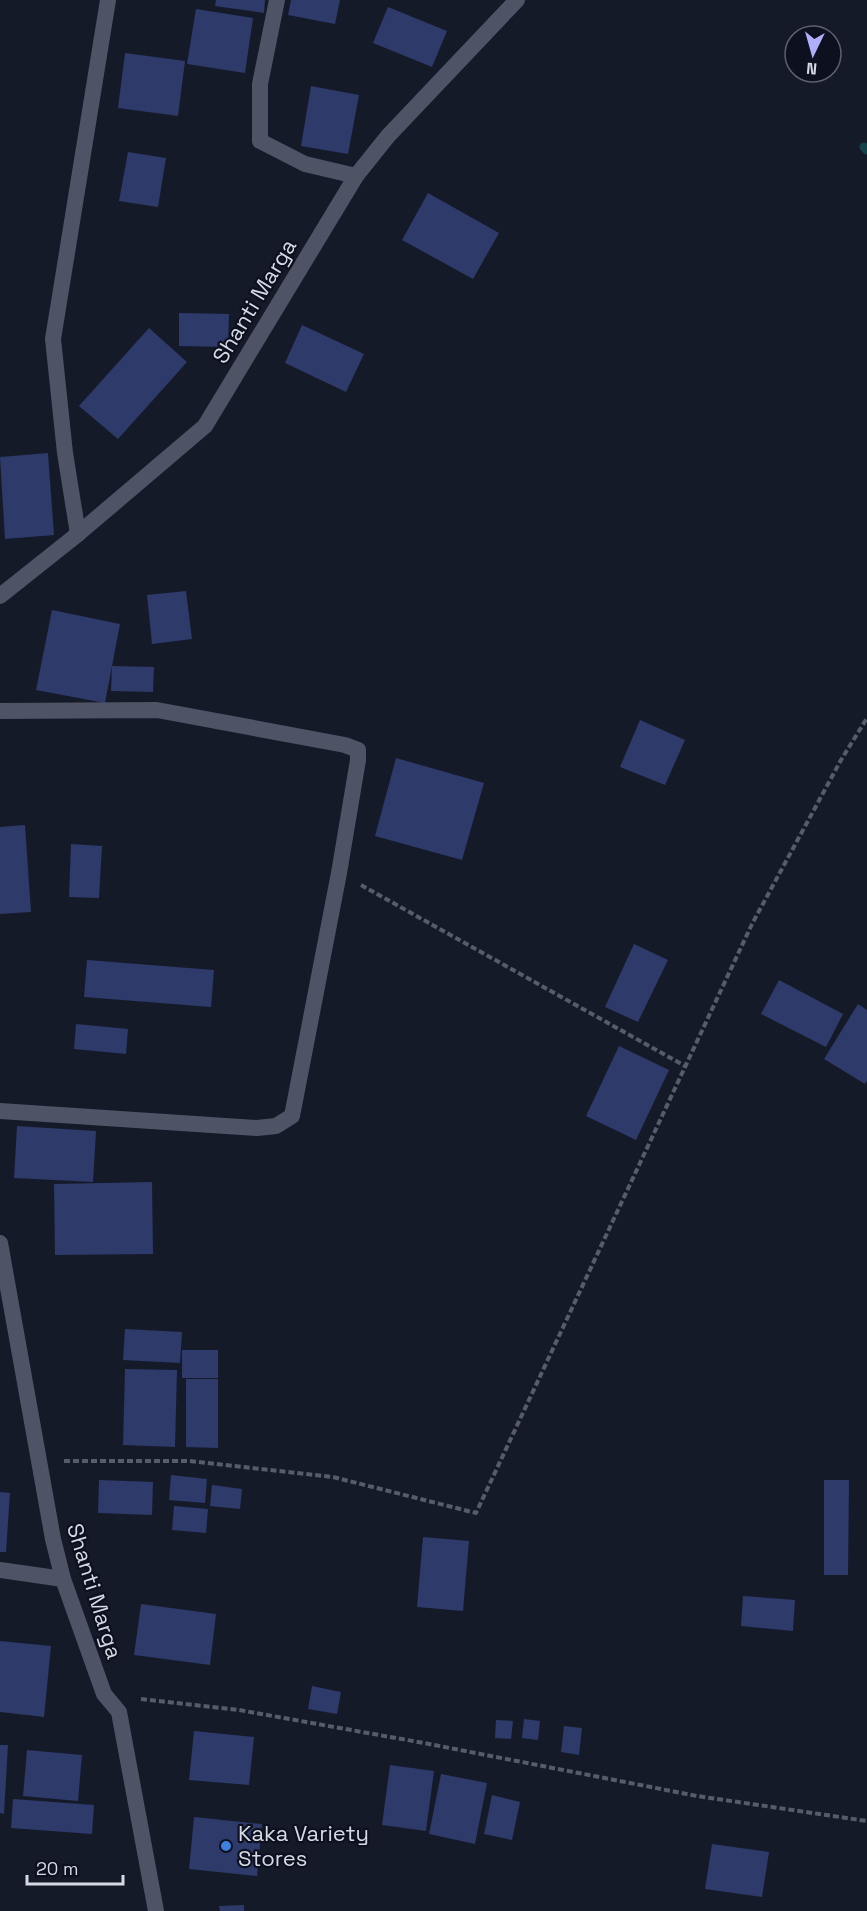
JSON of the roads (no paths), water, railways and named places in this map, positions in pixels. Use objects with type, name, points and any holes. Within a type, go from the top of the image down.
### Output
[{"type":"street","points":[[78,534],[65,453],[53,339],[108,0]]},
{"type":"street","points":[[277,0],[260,84],[260,141],[306,164],[356,176]]},
{"type":"street","name":"Shanti Marga","points":[[0,596],[78,534],[205,426],[356,176],[388,136],[517,0]]},
{"type":"street","points":[[0,711],[157,710],[345,745],[358,750],[339,873],[292,1116],[276,1126],[257,1128],[0,1111]]},
{"type":"street","name":"Shanti Marga","points":[[1,1251],[53,1539],[63,1580],[104,1694],[119,1712],[156,1911]]},
{"type":"street","points":[[0,1570],[63,1580]]},
{"type":"waterway","points":[[864,147],[867,150]]},
{"type":"place","name":"Kaka Variety Stores","points":[[226,1846]]}]
